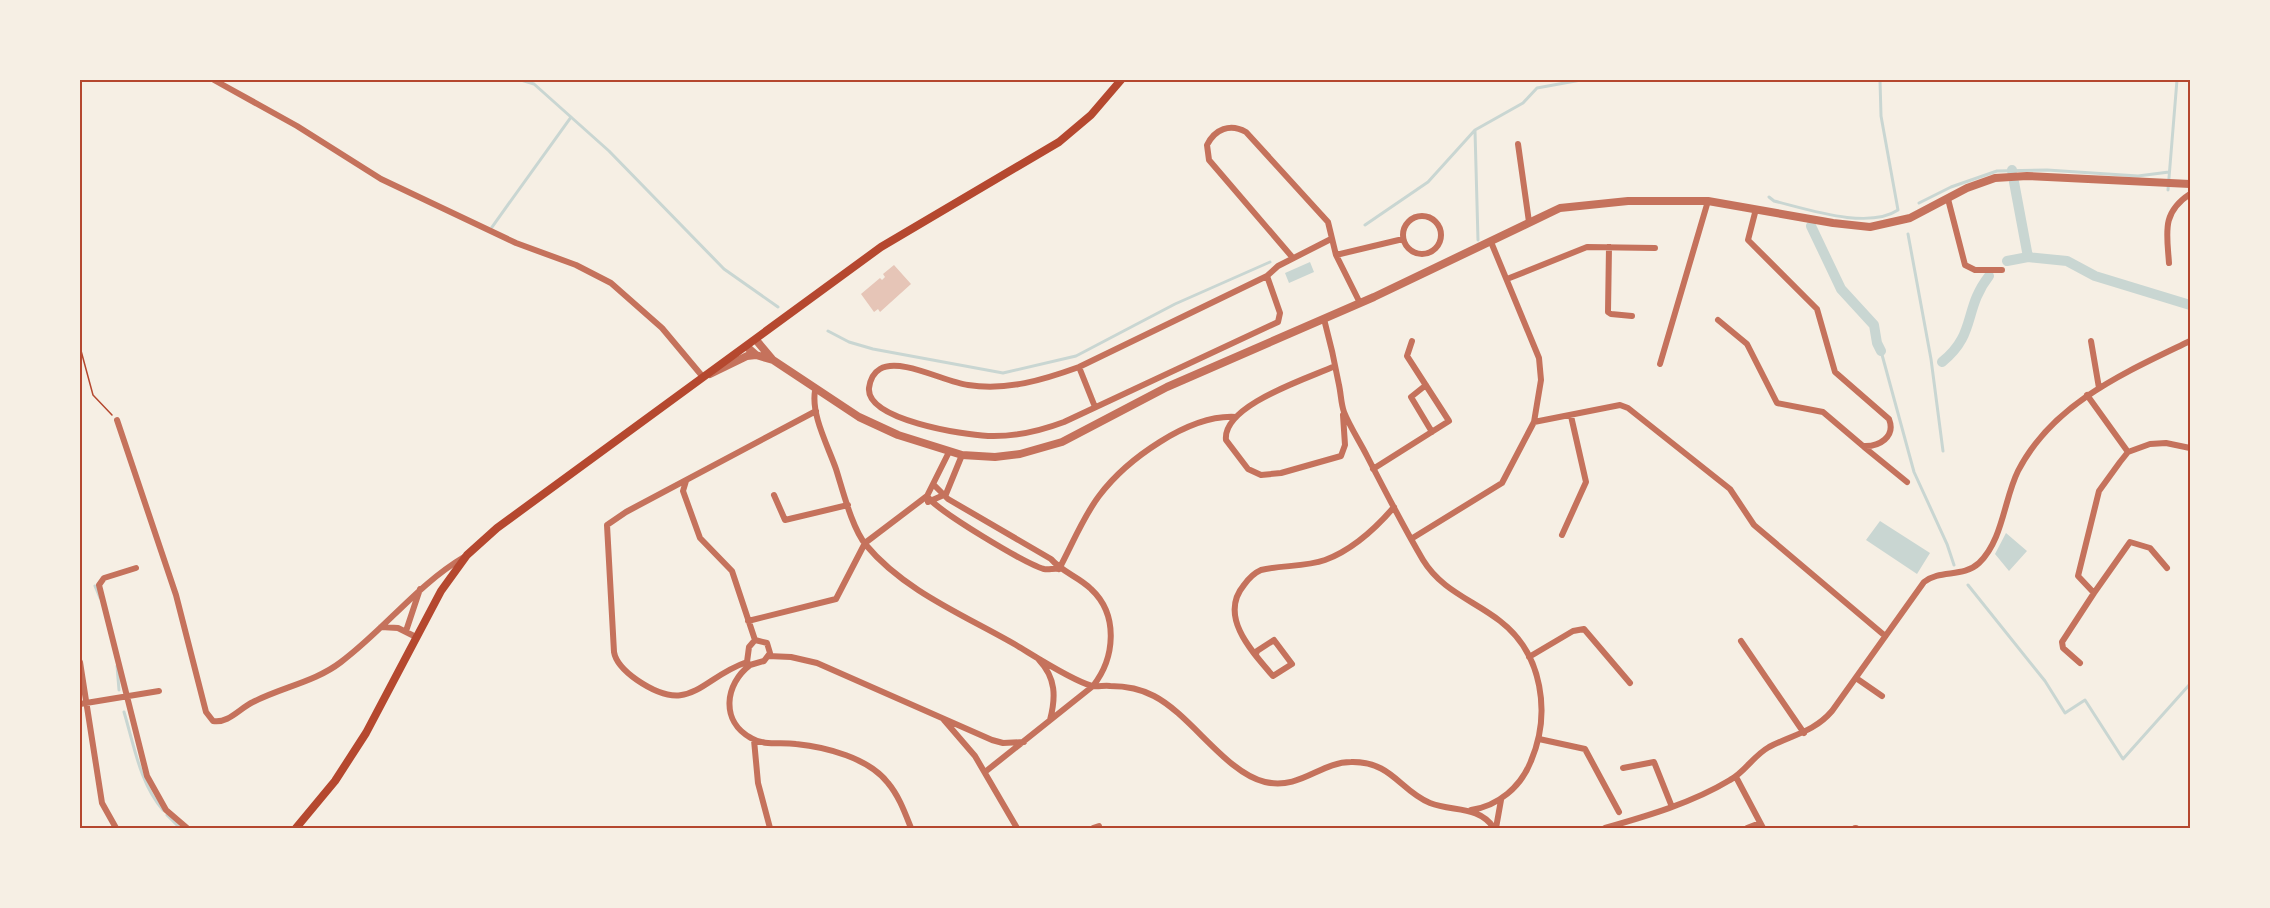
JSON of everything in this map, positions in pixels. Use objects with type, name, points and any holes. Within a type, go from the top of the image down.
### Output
[{"type":"main road","points":[[300,827],[366,733],[441,591],[467,555],[517,511],[747,347],[881,247],[921,220],[1028,162],[1059,142],[1092,115],[1121,80]]},
{"type":"street","points":[[214,80],[297,126],[389,183],[516,243],[576,266],[611,283],[662,328],[703,377],[747,356],[756,355],[773,360]]},
{"type":"street","points":[[1293,258],[1209,160],[1207,145],[1215,132],[1232,128],[1246,132],[1328,222],[1336,255],[1360,303]]},
{"type":"street","points":[[1518,144],[1529,222]]},
{"type":"street","points":[[756,340],[773,360],[815,391],[879,427],[962,455],[1007,456],[1052,446],[1167,387],[1360,303],[1555,210],[1581,205],[1664,200],[1708,201],[1833,223],[1870,227],[1910,218],[1986,181],[2008,177],[2190,184]]},
{"type":"street","points":[[2169,263],[2168,218],[2175,205],[2190,194]]},
{"type":"street","points":[[1948,199],[1965,265],[1972,270],[2002,270]]},
{"type":"street","points":[[1660,364],[1708,201]]},
{"type":"street","points":[[1756,209],[1748,240],[1817,309],[1835,372],[1890,421],[1889,433],[1884,442],[1877,446],[1863,446]]},
{"type":"street","points":[[1418,216],[1435,221],[1441,232],[1439,243],[1426,253],[1409,249],[1403,239],[1404,227],[1418,216]]},
{"type":"street","points":[[1267,276],[1280,313],[1278,322],[1095,407],[1042,429],[992,436],[958,433],[901,418],[875,405],[869,394],[871,380],[875,373],[893,365],[960,384],[992,386],[1035,382],[1079,367],[1267,276],[1293,258],[1331,239]]},
{"type":"street","points":[[1336,255],[1403,239]]},
{"type":"street","points":[[1412,539],[1502,483],[1534,422],[1540,390],[1540,364],[1491,242]]},
{"type":"street","points":[[1609,247],[1608,312],[1632,315]]},
{"type":"street","points":[[1507,279],[1587,248],[1654,248]]},
{"type":"street","points":[[1324,319],[1335,366],[1343,411],[1345,445],[1341,456],[1272,475],[1252,472],[1228,446],[1226,429],[1236,417],[1256,402],[1335,366]]},
{"type":"street","points":[[1718,320],[1747,344],[1776,402],[1789,407],[1823,412],[1907,482]]},
{"type":"street","points":[[1373,469],[1449,419],[1406,354],[1412,341]]},
{"type":"street","points":[[2091,341],[2099,388]]},
{"type":"street","points":[[1605,828],[1671,807],[1736,777],[1767,748],[1804,734],[1824,720],[1927,579],[1967,571],[1983,559],[1997,531],[2022,465],[2063,415],[2087,394],[2190,341]]},
{"type":"street","points":[[747,347],[756,355]]},
{"type":"street","points":[[1079,367],[1095,407]]},
{"type":"street","points":[[1425,385],[1411,397],[1432,432]]},
{"type":"street","points":[[815,391],[816,411],[848,505],[865,543],[912,585],[1036,657],[1093,686],[1131,688],[1156,697],[1178,713],[1243,771],[1257,779],[1288,783],[1340,763],[1363,763],[1392,774],[1419,798],[1430,803],[1471,810],[1485,818],[1495,828]]},
{"type":"street","points":[[2087,394],[2128,452]]},
{"type":"street","points":[[1534,422],[1616,405],[1628,408],[1730,489],[1754,525],[1884,635]]},
{"type":"street","points":[[755,640],[767,643],[770,649],[763,661],[734,667],[704,687],[671,696],[656,692],[629,674],[615,656],[607,525],[626,512],[816,411]]},
{"type":"street","points":[[1343,411],[1394,507],[1437,579],[1501,622],[1515,636],[1529,657],[1542,697],[1539,739],[1525,775],[1501,799],[1487,807],[1471,810]]},
{"type":"street","points":[[1562,535],[1586,482],[1571,416]]},
{"type":"street","points":[[1059,569],[1098,497],[1111,482],[1165,438],[1205,421],[1236,417]]},
{"type":"street","points":[[117,420],[173,585],[202,701],[210,718],[216,722],[226,720],[253,702],[314,679],[342,662],[437,573],[467,555]]},
{"type":"street","points":[[2094,593],[2080,581],[2078,573],[2100,488],[2128,452],[2155,443],[2190,448]]},
{"type":"street","points":[[929,499],[949,452]]},
{"type":"street","points":[[944,496],[962,455]]},
{"type":"street","points":[[687,480],[683,491],[700,538],[732,571],[755,640]]},
{"type":"street","points":[[934,485],[944,496],[1051,559],[1059,569],[1091,589],[1102,602],[1110,631],[1109,656],[1104,670],[1093,686],[986,772]]},
{"type":"street","points":[[774,495],[785,520],[848,505]]},
{"type":"street","points":[[748,621],[836,599],[865,543],[919,504],[944,496]]},
{"type":"street","points":[[929,499],[1041,567],[1059,569]]},
{"type":"street","points":[[1256,654],[1274,640],[1292,664],[1274,677],[1251,648],[1239,631],[1234,614],[1237,595],[1250,577],[1264,570],[1308,564],[1330,558],[1364,537],[1394,507]]},
{"type":"street","points":[[2080,663],[2063,648],[2062,640],[2130,542],[2150,548],[2166,568]]},
{"type":"street","points":[[136,568],[111,575],[99,585],[150,784],[166,810],[187,828]]},
{"type":"street","points":[[406,631],[421,588]]},
{"type":"street","points":[[381,627],[396,627],[416,637]]},
{"type":"street","points":[[1529,657],[1574,631],[1584,628],[1630,683]]},
{"type":"street","points":[[755,640],[749,646],[748,664],[733,682],[729,702],[736,723],[754,740],[815,747],[863,764],[887,781],[911,828]]},
{"type":"street","points":[[1741,641],[1804,734]]},
{"type":"street","points":[[768,656],[791,657],[817,663],[1001,743],[1024,742]]},
{"type":"street","points":[[1036,657],[1047,669],[1053,683],[1054,703],[1050,720]]},
{"type":"street","points":[[80,662],[102,803],[116,828]]},
{"type":"street","points":[[1856,678],[1882,696]]},
{"type":"street","points":[[80,704],[159,691]]},
{"type":"street","points":[[942,717],[986,772],[1017,828]]},
{"type":"street","points":[[962,740],[968,729]]},
{"type":"street","points":[[1539,739],[1585,749],[1619,812]]},
{"type":"street","points":[[754,740],[758,783],[770,828]]},
{"type":"street","points":[[1623,768],[1653,761],[1671,807]]},
{"type":"street","points":[[1736,777],[1761,826],[1747,828]]},
{"type":"street","points":[[1495,828],[1501,799]]},
{"type":"path","points":[[80,347],[93,394],[117,420]]},
{"type":"shaded area","points":[[1310,262],[1314,272],[1289,283],[1285,273]]},
{"type":"shaded area","points":[[1880,521],[1930,553],[1917,574],[1866,540]]},
{"type":"shaded area","points":[[2006,533],[2027,551],[2009,571],[1995,554]]},
{"type":"building","points":[[894,265],[911,284],[880,312],[878,309],[874,312],[861,294],[880,278],[882,280],[885,277],[883,274]]},
{"type":"waterway","points":[[521,80],[534,84],[609,151],[724,269],[778,307]]},
{"type":"waterway","points":[[1365,225],[1428,182],[1475,130],[1523,103],[1537,88],[1581,80]]},
{"type":"waterway","points":[[1769,197],[1774,201],[1803,209],[1854,218],[1885,216],[1898,210],[1881,116],[1880,80]]},
{"type":"waterway","points":[[2168,190],[2177,80]]},
{"type":"waterway","points":[[492,227],[571,117]]},
{"type":"waterway","points":[[1475,131],[1478,240]]},
{"type":"waterway","points":[[1919,203],[1951,187],[1997,171],[2047,170],[2138,176],[2169,172]]},
{"type":"waterway","points":[[2014,182],[2028,257],[2067,261],[2095,276],[2190,305]]},
{"type":"waterway","points":[[1811,226],[1841,289],[1874,325],[1881,351]]},
{"type":"waterway","points":[[1908,234],[1931,359],[1943,451]]},
{"type":"waterway","points":[[2007,261],[2028,257]]},
{"type":"waterway","points":[[828,331],[849,342],[873,349],[1003,373],[1076,356],[1175,304],[1270,262]]},
{"type":"waterway","points":[[1942,362],[1953,352],[1960,341],[1976,299],[1989,276]]},
{"type":"waterway","points":[[1881,351],[1914,472],[1947,544],[1954,565]]},
{"type":"waterway","points":[[1968,585],[2045,681],[2065,713],[2085,700],[2123,759],[2190,684]]},
{"type":"waterway","points":[[95,586],[100,598]]},
{"type":"waterway","points":[[117,666],[119,690]]},
{"type":"waterway","points":[[124,712],[143,776],[155,800],[163,810]]},
{"type":"waterway","points":[[167,815],[180,828]]}]
